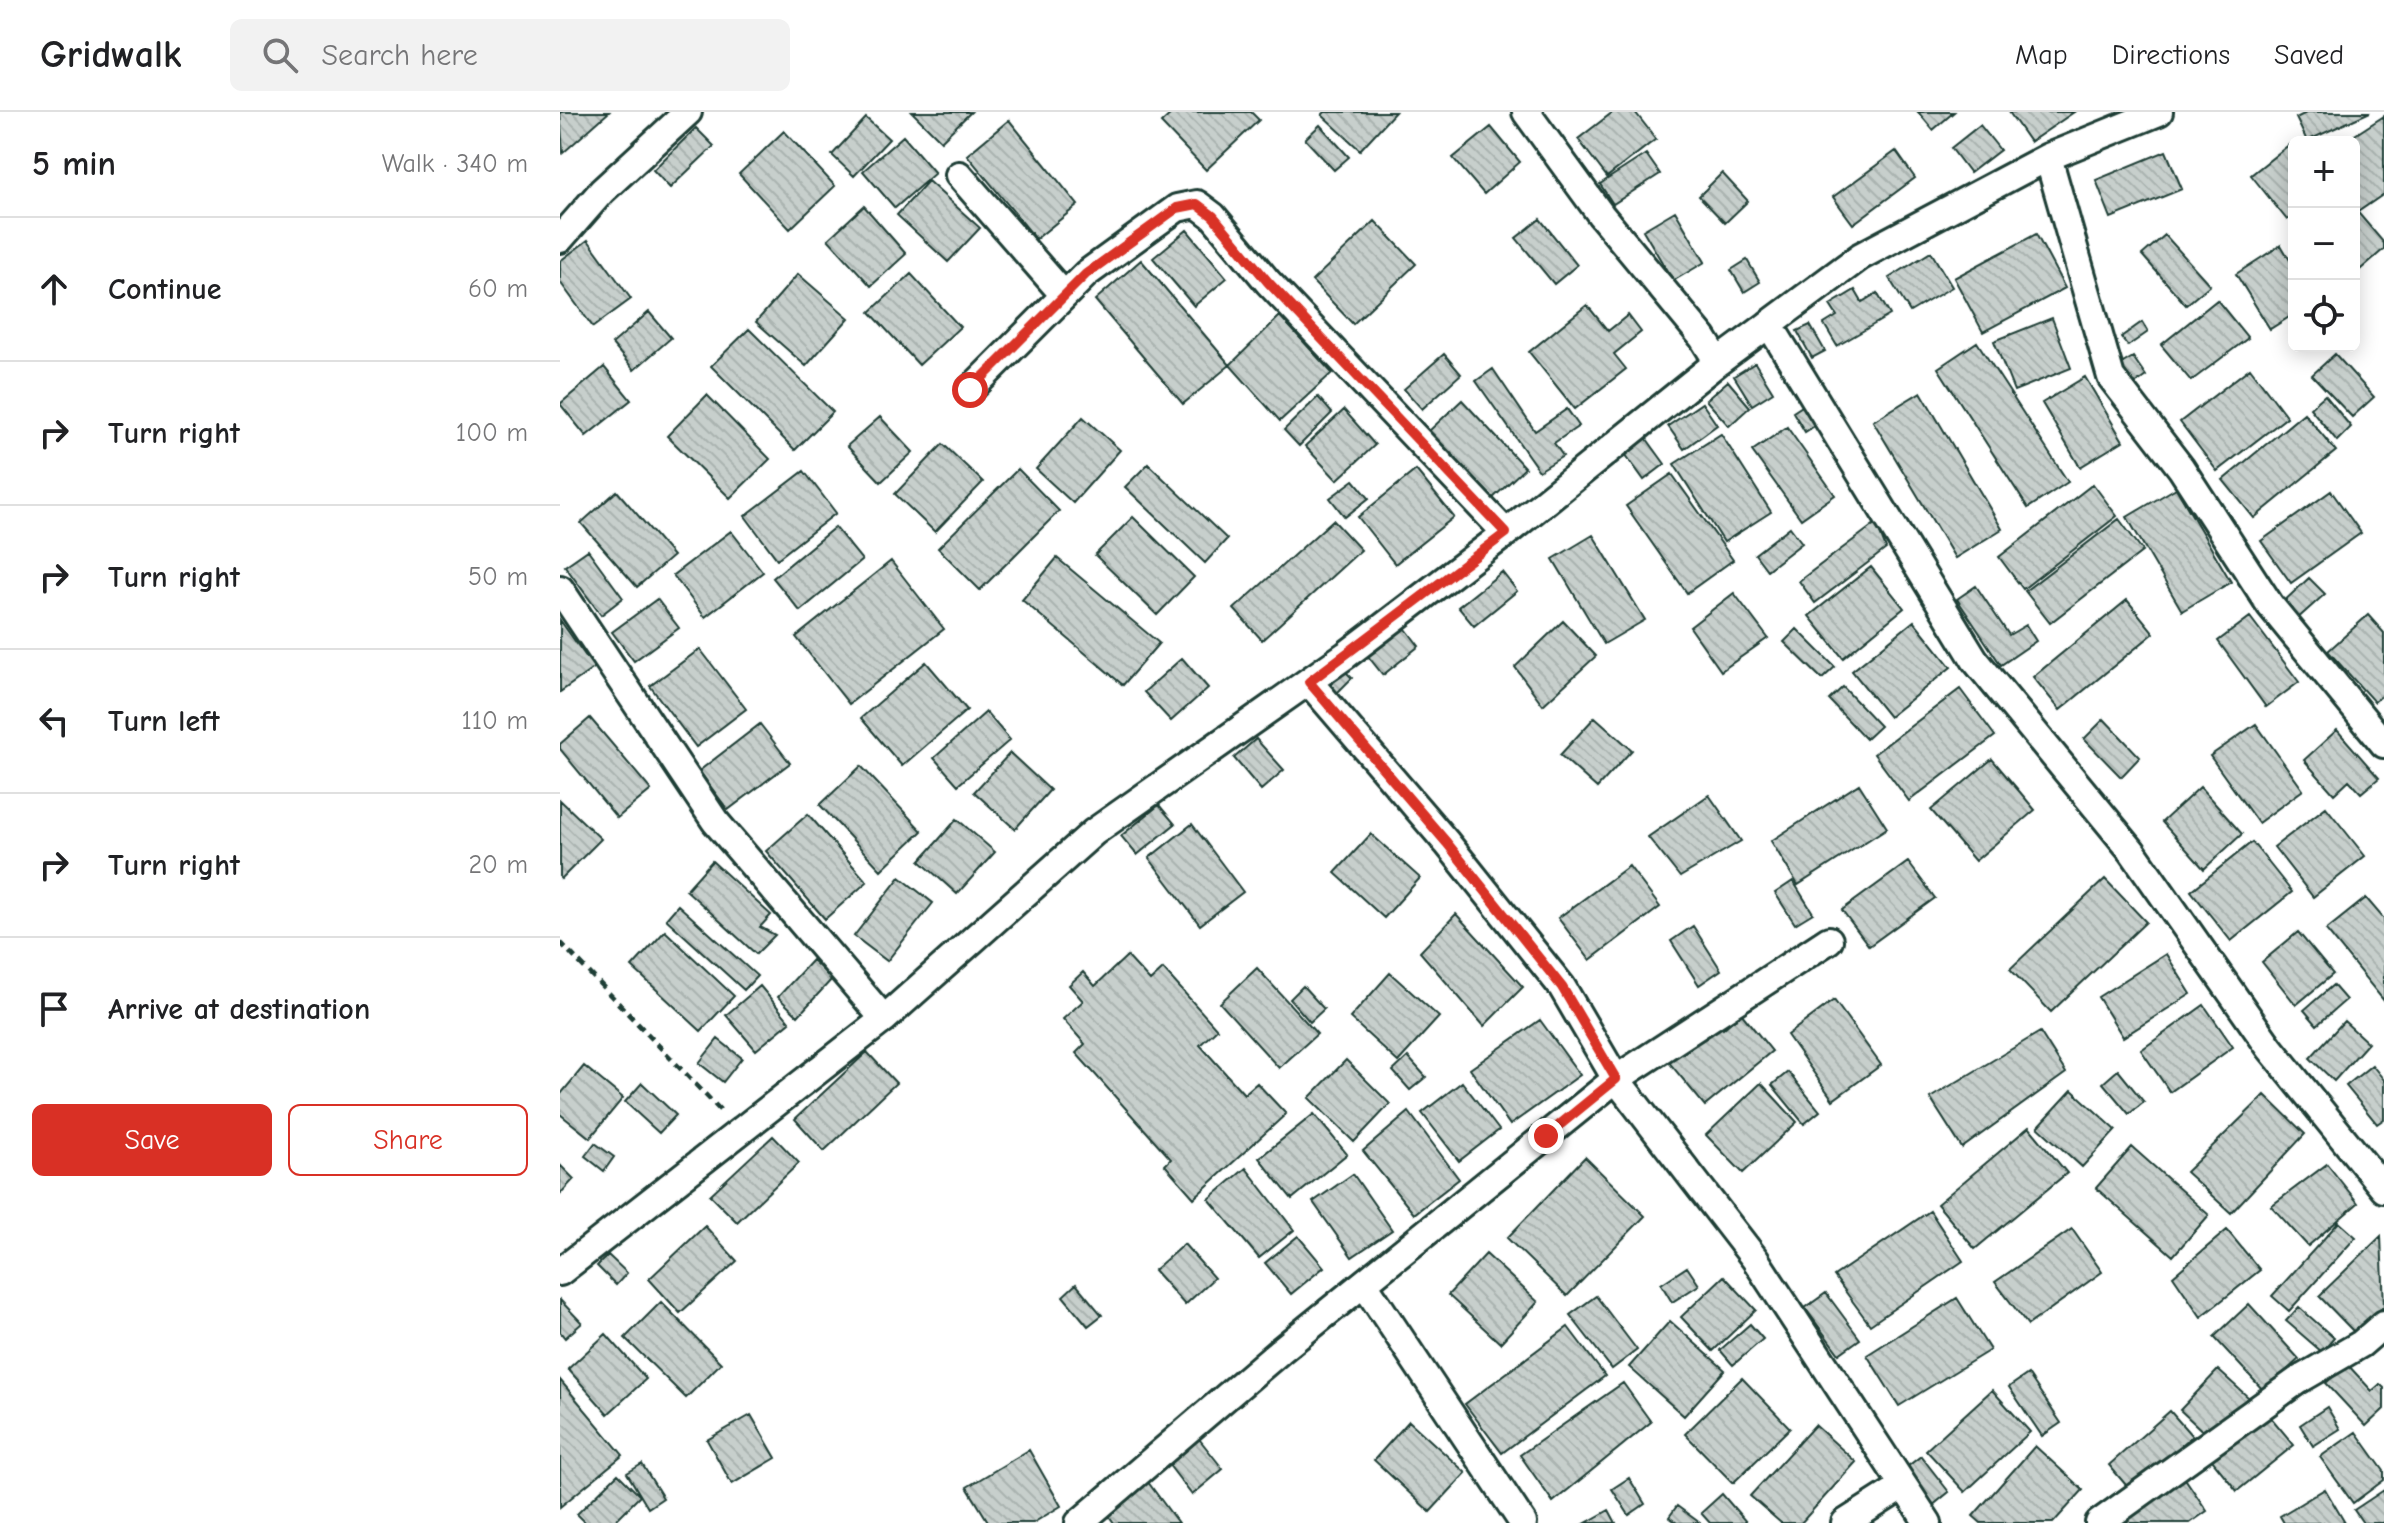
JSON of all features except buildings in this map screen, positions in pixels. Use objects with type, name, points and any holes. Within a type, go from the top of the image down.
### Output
[{"type":"street","points":[[560,239],[602,191],[688,112]]},
{"type":"street","points":[[1526,112],[1601,215],[1703,338],[1718,362]]},
{"type":"street","points":[[560,1272],[884,1019],[1094,832],[1309,682],[1506,533],[1718,362],[1861,256],[2048,157],[2159,112]]},
{"type":"street","points":[[2048,157],[2111,377],[2181,468],[2270,605],[2384,744]]},
{"type":"street","points":[[959,175],[1064,295]]},
{"type":"street","points":[[970,390],[1086,274],[1177,208],[1197,204],[1213,216],[1268,282],[1506,533]]},
{"type":"street","points":[[1769,324],[1975,660],[2132,851],[2270,1048],[2384,1189]]},
{"type":"street","points":[[560,589],[715,821],[884,1019]]},
{"type":"street","points":[[1309,682],[1447,843],[1562,987],[1616,1079],[1755,1259],[1928,1523]]},
{"type":"street","points":[[1079,1523],[1280,1351],[1616,1079],[1829,940]]},
{"type":"street","points":[[1365,1285],[1523,1523]]},
{"type":"street","points":[[2099,1523],[2297,1381],[2361,1344],[2384,1324]]},
{"type":"street","points":[[1845,1523],[1903,1486]]},
{"type":"path","points":[[560,942],[740,1131]]},
{"type":"route","points":[[970,390],[1086,274],[1177,208],[1197,204],[1213,216],[1268,282],[1506,533],[1309,682],[1447,843],[1562,987],[1616,1079],[1546,1136]]}]
